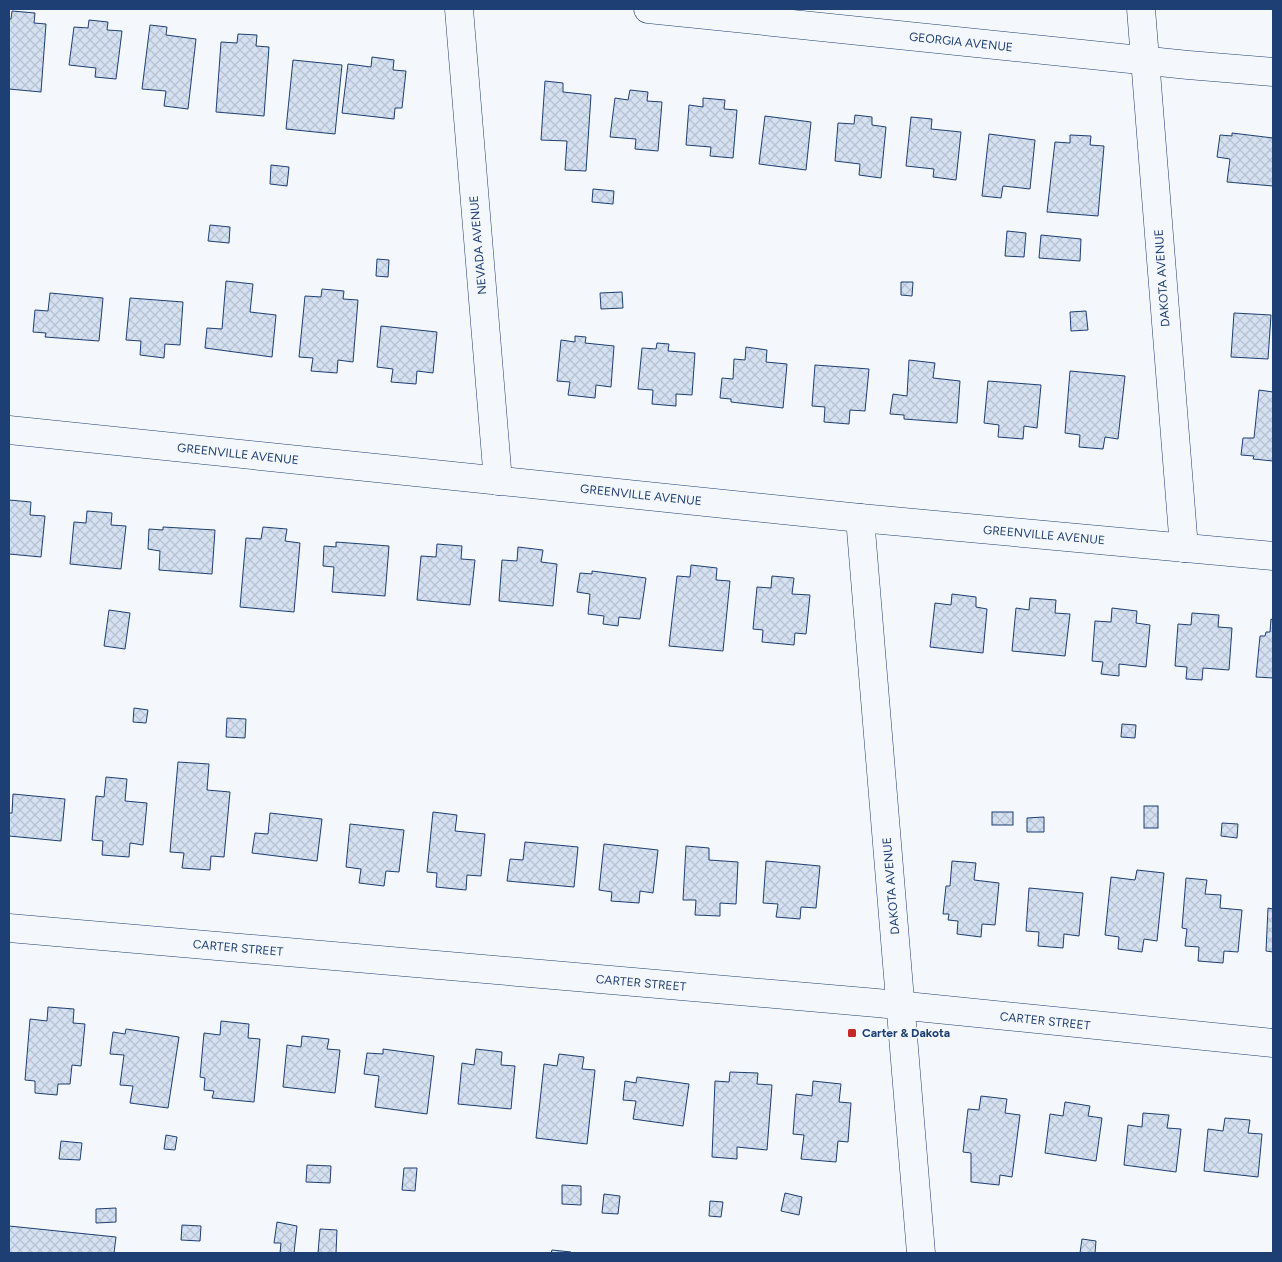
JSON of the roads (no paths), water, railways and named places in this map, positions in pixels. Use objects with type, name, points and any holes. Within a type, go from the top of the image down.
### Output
[{"type":"street","name":"NEVADA AVENUE","points":[[459,9],[498,481]]},
{"type":"street","name":"GEORGIA AVENUE","points":[[648,9],[1145,61],[1273,72]]},
{"type":"street","name":"DAKOTA AVENUE","points":[[1141,9],[1184,548]]},
{"type":"street","name":"GREENVILLE AVENUE","points":[[9,430],[860,518],[1273,556]]},
{"type":"street","name":"DAKOTA AVENUE","points":[[860,518],[921,1253]]},
{"type":"street","name":"CARTER STREET","points":[[9,928],[901,1006],[1273,1043]]},
{"type":"place","name":"Carter & Dakota","points":[[852,1033]]}]
